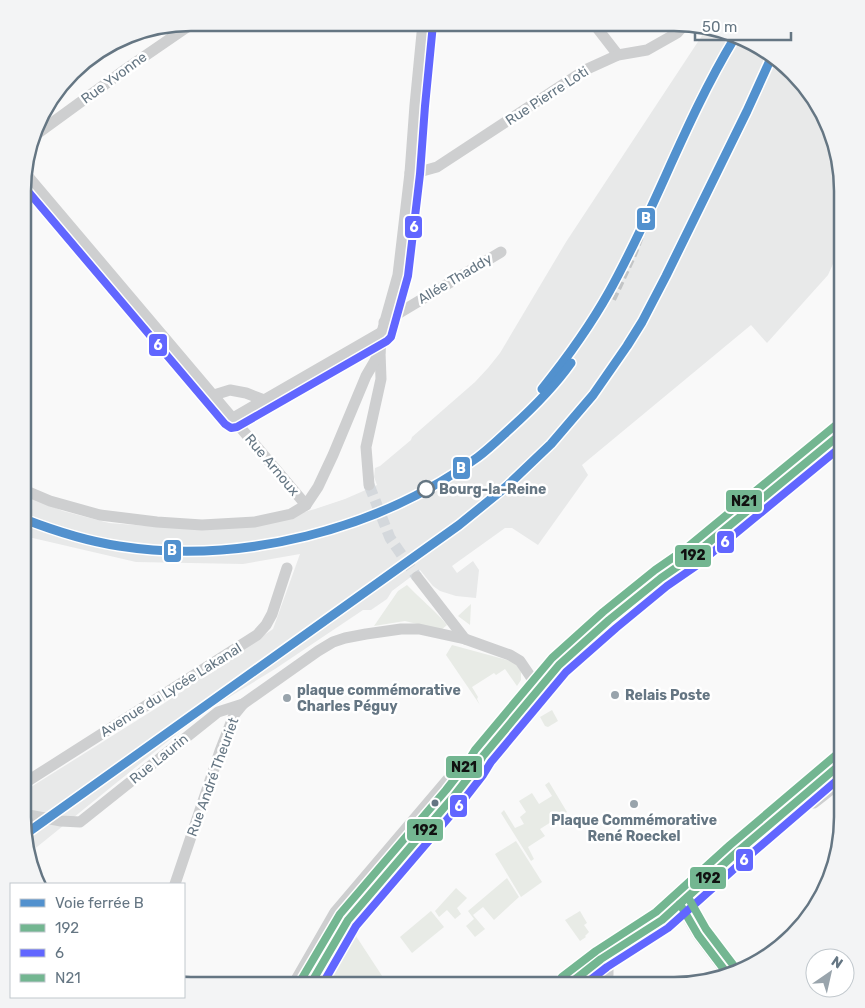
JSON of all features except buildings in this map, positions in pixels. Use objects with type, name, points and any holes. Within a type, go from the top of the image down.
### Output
[{"type":"main road","points":[[315,976],[348,920],[454,796],[483,756],[558,665],[609,620],[661,578],[690,558],[834,440]]},
{"type":"main road","points":[[580,976],[603,958],[662,920],[833,770]]},
{"type":"street","points":[[369,485],[366,447],[381,379],[380,352],[383,327],[398,275],[423,31]]},
{"type":"street","points":[[599,31],[618,55]]},
{"type":"street","name":"Rue Yvonne","points":[[45,128],[178,32]]},
{"type":"street","name":"Rue Pierre Loti","points":[[410,173],[437,167],[585,70],[618,55],[647,50],[678,32]]},
{"type":"street","name":"Rue Arnoux","points":[[32,181],[306,505]]},
{"type":"street","name":"Allée Thaddy","points":[[233,418],[383,327],[501,252]]},
{"type":"street","points":[[31,493],[50,501],[100,516],[128,520],[202,525],[255,522],[291,514],[306,505],[318,487],[366,376],[380,352]]},
{"type":"street","points":[[214,395],[230,390],[246,393],[264,400]]},
{"type":"street","name":"Avenue du Lycée Lakanal","points":[[31,779],[257,635],[266,625],[272,614],[286,568]]},
{"type":"street","points":[[416,577],[465,639]]},
{"type":"street","name":"Rue André Theuriet","points":[[175,883],[234,715],[243,704],[333,642],[345,638],[402,629],[420,629],[465,639],[510,655],[520,661],[539,689]]},
{"type":"street","name":"Rue Laurin","points":[[31,816],[80,822],[218,712],[243,704]]},
{"type":"street","points":[[298,976],[336,912],[454,772],[483,756]]},
{"type":"street","points":[[794,803],[814,803],[833,787]]},
{"type":"street","points":[[680,904],[698,935],[723,968]]},
{"type":"street","points":[[603,958],[608,966],[607,976]]},
{"type":"shaded area","points":[[703,35],[735,43],[762,58],[779,71],[801,94],[822,130],[828,150],[834,192],[834,262],[828,275],[767,343],[751,325],[582,465],[588,475],[538,545],[512,528],[505,528],[452,566],[457,573],[473,561],[479,570],[476,598],[456,596],[440,591],[433,586],[420,570],[392,591],[387,599],[371,610],[363,610],[275,669],[213,707],[35,848],[31,816],[31,787],[163,704],[273,629],[300,554],[243,564],[136,562],[31,538],[31,498],[63,511],[109,523],[174,528],[264,523],[345,499],[377,485],[374,477],[375,468],[411,440],[412,437],[475,382],[500,353],[566,242]]},
{"type":"shaded area","points":[[407,585],[447,625],[441,630],[405,621],[374,626],[398,591]]},
{"type":"shaded area","points":[[471,604],[470,625],[458,616]]},
{"type":"shaded area","points":[[452,645],[515,662],[521,672],[521,680],[517,686],[505,669],[496,675],[494,673],[472,687],[480,705],[446,655]]},
{"type":"shaded area","points":[[552,710],[558,721],[548,727],[545,726],[540,717]]},
{"type":"shaded area","points":[[549,782],[567,812],[540,829],[545,836],[528,847],[534,859],[531,861],[501,813],[504,810],[515,828],[524,824],[520,817],[526,812],[519,801],[532,793],[539,804],[552,796],[545,785]]},
{"type":"shaded area","points":[[516,841],[542,882],[521,897],[495,854]]},
{"type":"shaded area","points":[[507,878],[519,897],[494,920],[483,907],[473,915],[485,929],[475,937],[466,926],[474,919],[468,911]]},
{"type":"shaded area","points":[[456,888],[467,898],[457,908],[461,914],[455,919],[447,910],[439,917],[435,911]]},
{"type":"shaded area","points":[[431,911],[444,927],[412,953],[400,937]]},
{"type":"shaded area","points":[[580,911],[587,923],[584,925],[589,932],[580,941],[565,920]]},
{"type":"shaded area","points":[[354,933],[382,976],[330,976]]},
{"type":"tunnel","points":[[369,485],[390,538],[417,577]]},
{"type":"railway","points":[[614,300],[635,255],[667,172]]},
{"type":"rail line","name":"B","points":[[542,389],[578,342],[626,261],[700,101],[732,42]]},
{"type":"rail line","name":"B","points":[[32,829],[459,525],[507,486],[551,444],[593,395],[642,322],[747,111],[769,63]]},
{"type":"rail line","name":"B","points":[[31,521],[95,541],[119,546],[165,551],[212,550],[260,545],[307,536],[353,522],[397,504],[439,483],[478,457],[495,442],[543,397],[571,363]]},
{"type":"transit line","name":"6","points":[[31,195],[225,424],[231,428],[237,427],[391,337],[408,276],[420,174],[432,31]]},
{"type":"transit line","name":"N21","points":[[303,976],[340,914],[446,790],[475,750],[552,658],[603,612],[655,570],[684,550],[834,427]]},
{"type":"transit line","name":"192","points":[[315,976],[348,920],[454,796],[483,756],[559,665],[609,620],[661,578],[690,558],[834,440]]},
{"type":"transit line","name":"6","points":[[327,976],[356,926],[462,802],[491,762],[566,672],[667,586],[696,566],[834,453]]},
{"type":"transit line","name":"N21","points":[[563,976],[596,951],[656,912],[730,845],[833,757]]},
{"type":"transit line","name":"192","points":[[579,976],[601,959],[662,920],[736,853],[833,771]]},
{"type":"transit line","name":"6","points":[[596,976],[668,928],[833,784]]},
{"type":"transit line","name":"N21","points":[[689,899],[706,929],[734,965]]},
{"type":"transit line","name":"192","points":[[680,904],[698,935],[723,968]]},
{"type":"place","name":"Bourg-la-Reine","points":[[426,489]]},
{"type":"place","name":"Relais Poste","points":[[615,695]]},
{"type":"place","name":"plaque commémorative Charles Péguy","points":[[287,698]]},
{"type":"place","name":"Plaque Commémorative René Roeckel","points":[[634,804]]}]
